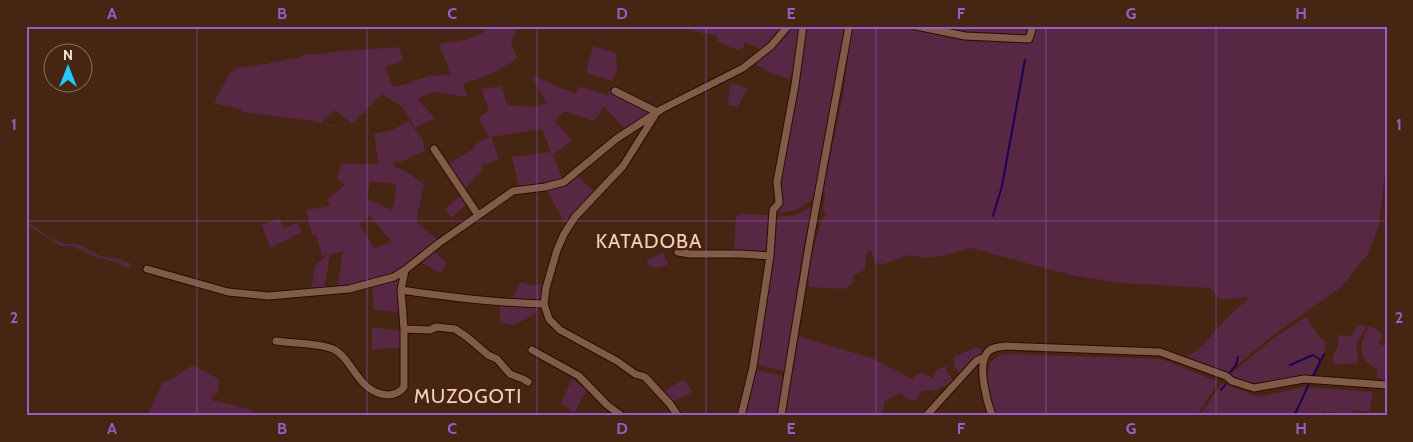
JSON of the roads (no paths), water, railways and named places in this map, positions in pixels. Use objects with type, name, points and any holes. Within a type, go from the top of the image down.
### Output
[{"type":"street","points":[[148,269],[228,292],[268,296],[340,290],[396,276],[478,215],[514,191],[545,187],[564,182],[616,139],[657,112],[743,68],[771,46],[788,26]]},
{"type":"street","points":[[741,416],[753,367],[770,256],[773,210],[779,203],[777,182],[795,85],[803,26]]},
{"type":"street","points":[[781,416],[849,26]]},
{"type":"street","points":[[916,26],[965,36],[1029,39],[1033,26]]},
{"type":"street","points":[[615,91],[657,112]]},
{"type":"street","points":[[657,112],[623,166],[575,217],[564,234],[557,250],[546,288],[544,304],[549,319],[560,330],[616,361],[635,374],[645,377],[670,404],[678,416]]},
{"type":"street","points":[[434,148],[478,215]]},
{"type":"street","points":[[678,252],[770,256]]},
{"type":"street","points":[[276,341],[322,346],[335,350],[369,388],[377,392],[398,393],[404,387],[404,329],[401,287],[405,270]]},
{"type":"street","points":[[385,280],[401,287],[453,297],[544,304]]},
{"type":"street","points":[[404,329],[430,330],[436,327],[455,330],[467,337],[488,355],[497,359],[510,374],[528,382]]},
{"type":"street","points":[[926,416],[976,361],[985,357],[990,350],[1005,346],[1160,352],[1254,388],[1304,379],[1387,385]]},
{"type":"street","points":[[532,350],[585,380],[608,405],[622,416]]},
{"type":"street","points":[[985,357],[984,386],[992,416]]},
{"type":"waterway","points":[[993,216],[1002,186],[1025,60]]},
{"type":"waterway","points":[[1312,378],[1324,354]]},
{"type":"waterway","points":[[1290,365],[1313,355],[1320,362]]},
{"type":"waterway","points":[[1227,376],[1236,365],[1238,357]]},
{"type":"waterway","points":[[1294,416],[1310,382]]},
{"type":"waterway","points":[[1221,390],[1225,385]]},
{"type":"district","name":"KATADOBA","points":[[649,241]]},
{"type":"district","name":"MUZOGOTI","points":[[468,396]]}]
